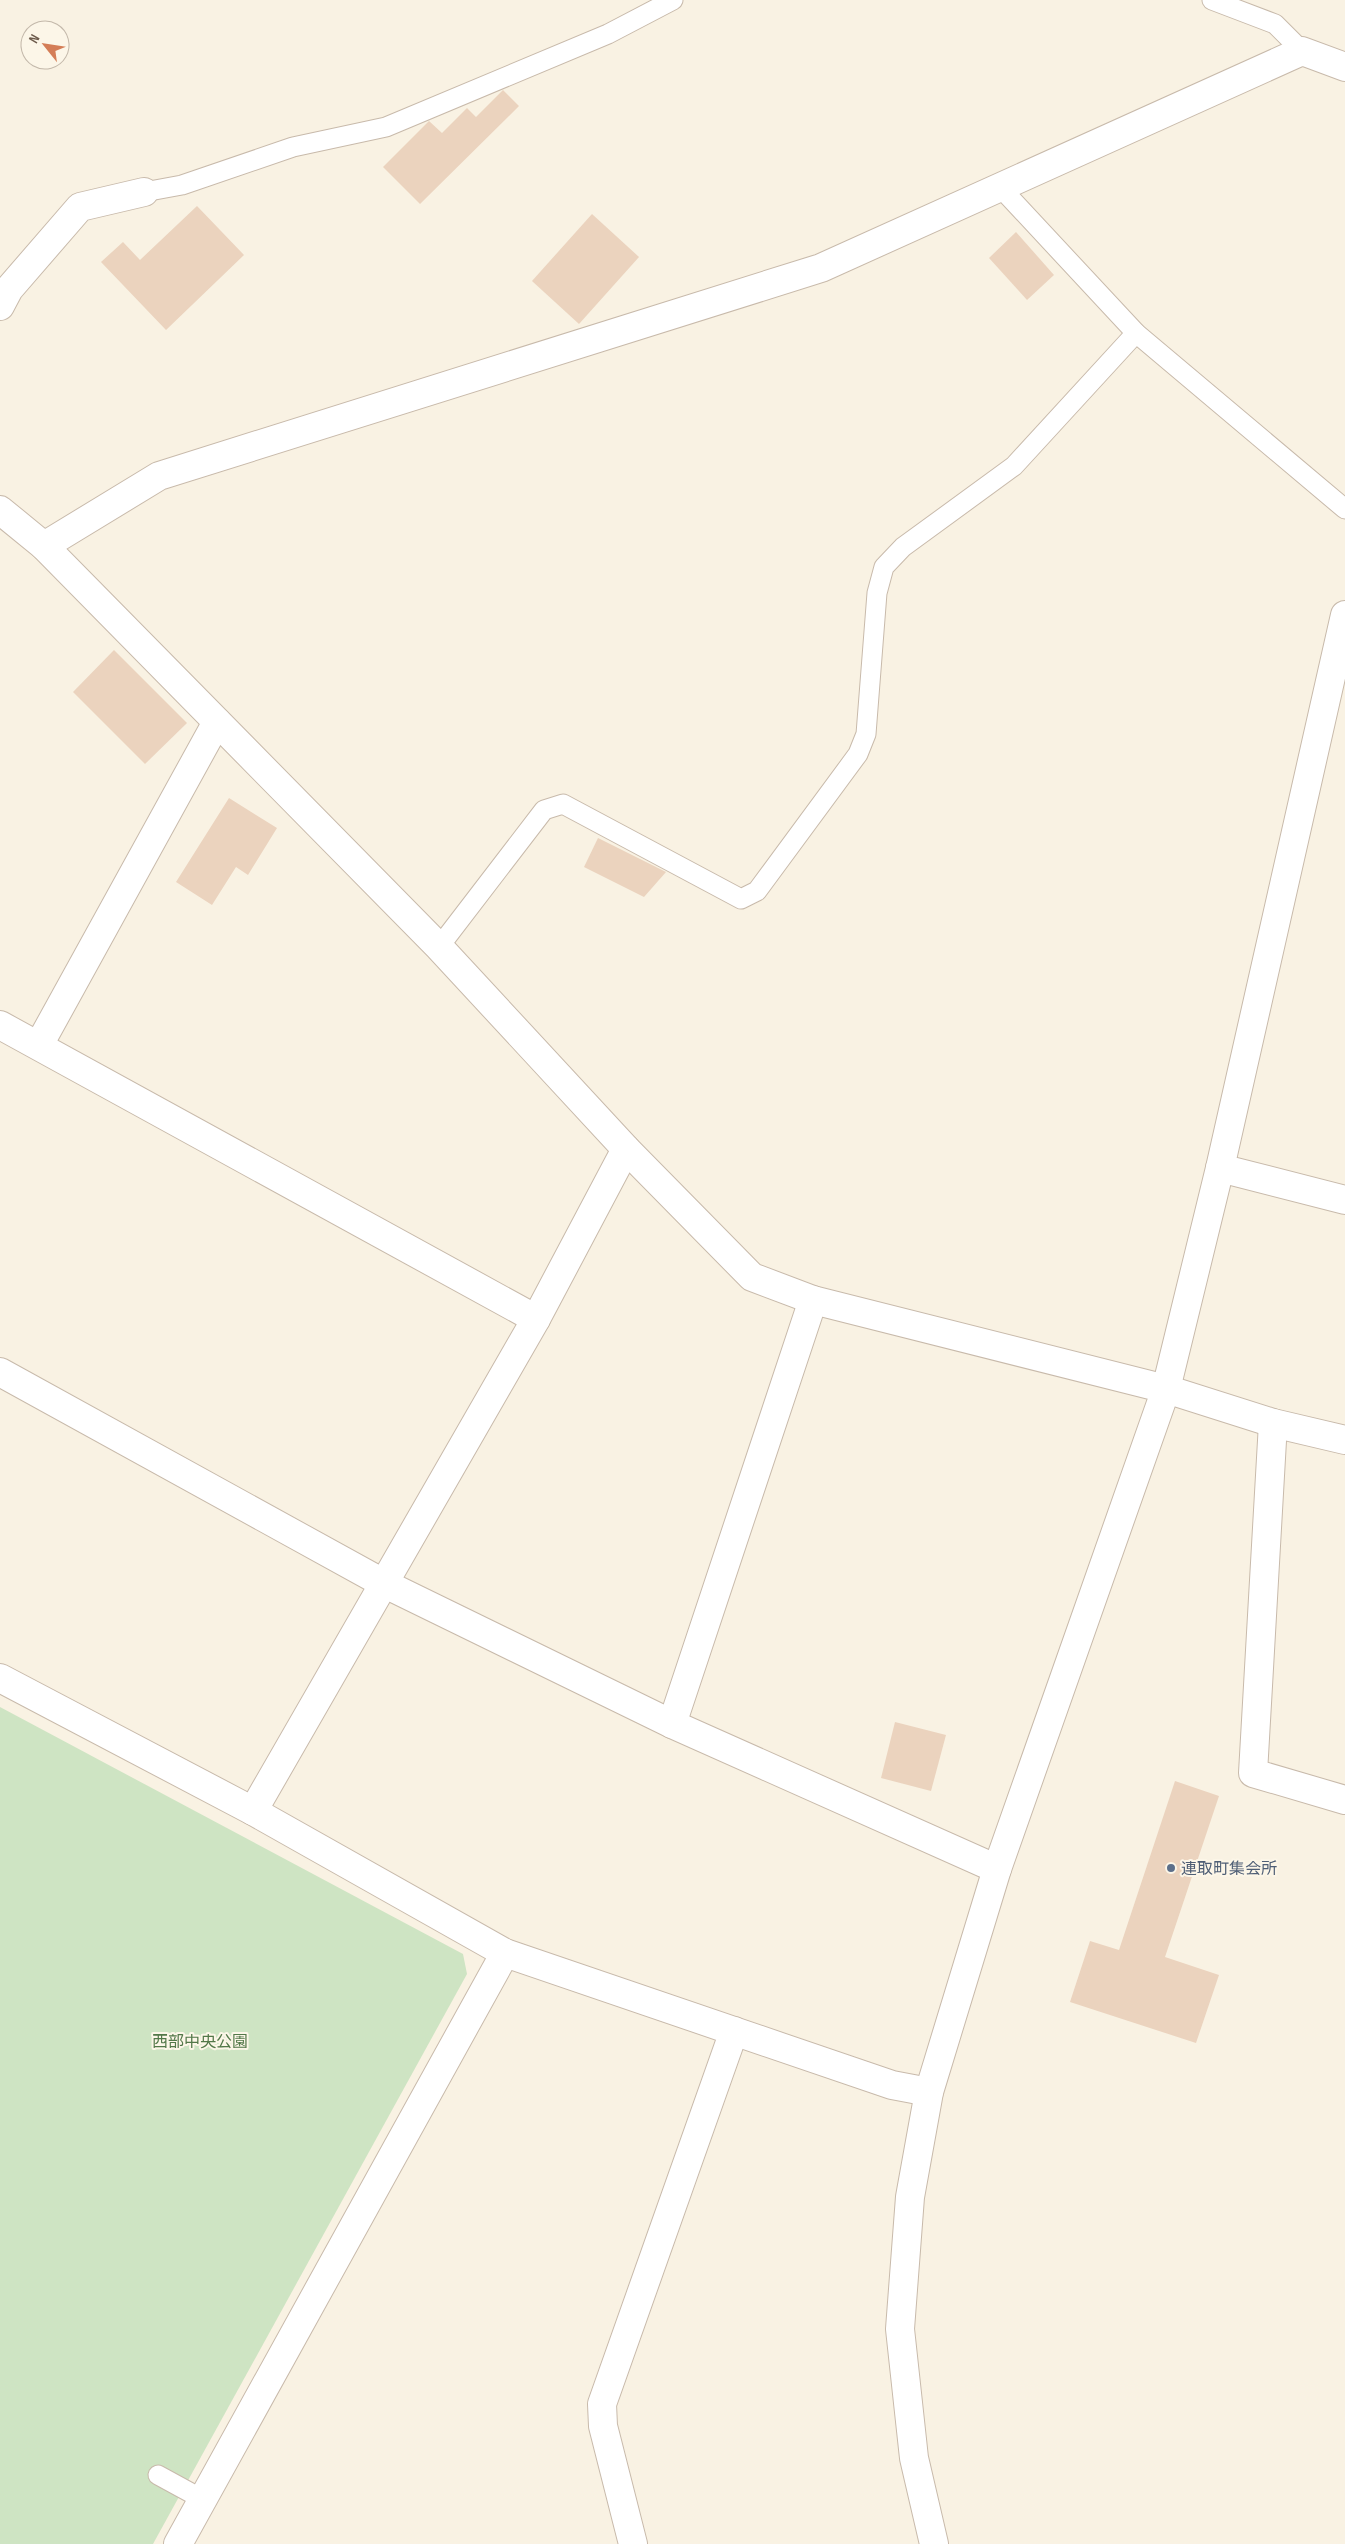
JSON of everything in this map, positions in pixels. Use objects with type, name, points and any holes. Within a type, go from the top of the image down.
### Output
[{"type":"street","points":[[44,546],[159,476],[821,268],[1302,51],[1345,67]]},
{"type":"street","points":[[0,306],[9,289],[80,207],[144,192]]},
{"type":"street","points":[[0,510],[44,546],[439,947],[626,1149],[752,1277],[812,1300],[1166,1389],[1273,1423],[1345,1440]]},
{"type":"street","points":[[934,2544],[914,2458],[900,2329],[910,2197],[929,2092],[998,1869],[1166,1389],[1220,1168],[1344,623]]},
{"type":"street","points":[[39,1045],[204,742],[217,722]]},
{"type":"street","points":[[0,1024],[536,1319]]},
{"type":"street","points":[[253,1811],[536,1319],[626,1149]]},
{"type":"street","points":[[1220,1168],[1345,1200]]},
{"type":"street","points":[[672,1724],[812,1300]]},
{"type":"street","points":[[0,1372],[383,1583],[672,1724],[998,1869]]},
{"type":"street","points":[[1273,1423],[1253,1773],[1345,1800]]},
{"type":"street","points":[[0,1678],[253,1811],[505,1953],[892,2085],[929,2092]]},
{"type":"street","points":[[178,2544],[505,1953]]},
{"type":"street","points":[[633,2544],[603,2426],[602,2404],[734,2032]]},
{"type":"lane","points":[[144,192],[182,185],[293,147],[386,127],[608,34],[673,0]]},
{"type":"lane","points":[[1212,0],[1275,24],[1302,51]]},
{"type":"lane","points":[[1000,187],[1136,333],[1345,509]]},
{"type":"lane","points":[[439,947],[544,810],[563,804],[741,899],[758,891],[858,754],[866,734],[877,593],[884,567],[903,546],[1014,466],[1136,333]]},
{"type":"lane","points":[[158,2475],[202,2499]]},
{"type":"green space","name":"西部中央公園","points":[[0,1707],[463,1954],[467,1974],[153,2544],[0,2544]]},
{"type":"building","points":[[503,90],[519,106],[420,204],[383,167],[429,121],[442,133],[467,108],[476,117]]},
{"type":"building","points":[[197,206],[244,255],[166,330],[101,262],[123,242],[140,260]]},
{"type":"building","points":[[592,214],[639,257],[579,324],[532,281]]},
{"type":"building","points":[[1016,232],[1054,275],[1027,300],[989,258]]},
{"type":"building","points":[[114,650],[187,723],[145,764],[73,692]]},
{"type":"building","points":[[229,798],[277,828],[248,875],[236,867],[212,905],[176,882]]},
{"type":"building","points":[[598,838],[666,872],[644,897],[584,867]]},
{"type":"building","points":[[895,1722],[946,1735],[931,1791],[881,1778]]},
{"type":"building","name":"連取町集会所","points":[[1175,1781],[1219,1796],[1165,1957],[1219,1975],[1196,2043],[1070,2002],[1090,1941],[1119,1950]]},
{"type":"place","name":"連取町集会所","points":[[1171,1868]]}]
